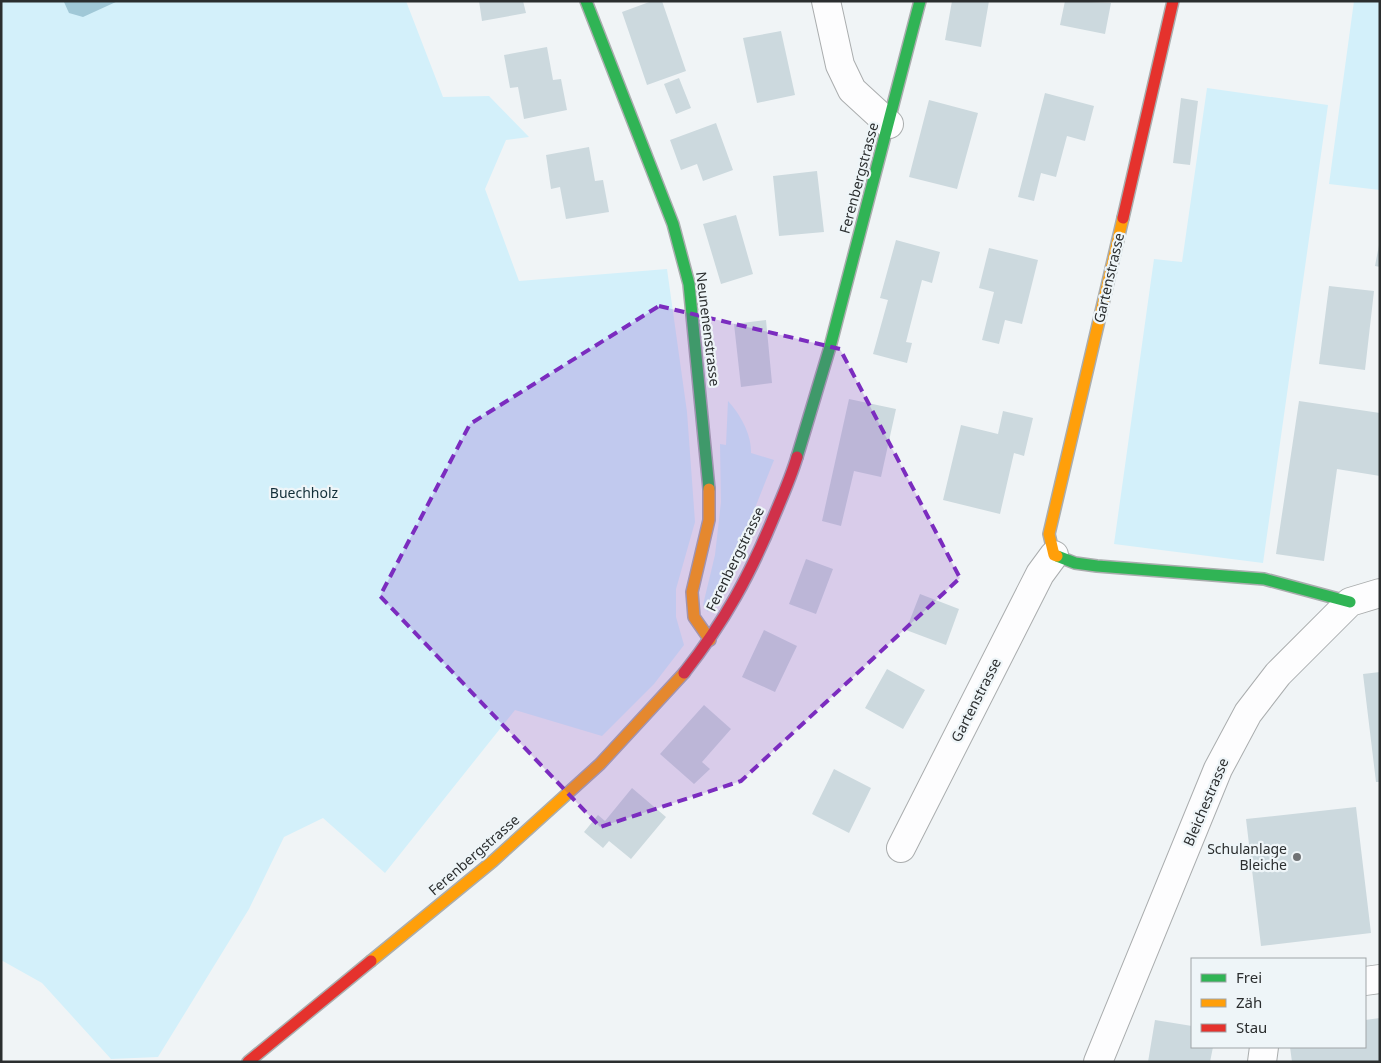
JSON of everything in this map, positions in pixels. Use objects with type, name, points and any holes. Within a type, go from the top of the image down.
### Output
[{"type":"street","name":"Neunenenstrasse","points":[[586,1],[673,224],[689,284],[709,476],[709,520],[692,592],[694,617],[710,640]]},
{"type":"street","points":[[826,1],[840,65],[852,90],[889,124]]},
{"type":"street","name":"Ferenbergstrasse","points":[[248,1062],[493,861],[606,758],[677,683],[710,640],[735,601],[761,548],[794,468],[830,347],[920,1]]},
{"type":"street","name":"Gartenstrasse","points":[[901,848],[1040,574],[1054,555],[1050,534],[1173,1]]},
{"type":"street","points":[[1054,555],[1075,563],[1097,566],[1264,579],[1350,602]]},
{"type":"street","name":"Bleichestrasse","points":[[1098,1062],[1218,769],[1248,713],[1278,674],[1350,602],[1380,593]]},
{"type":"street","points":[[1366,981],[1380,979]]},
{"type":"street","points":[[1262,1062],[1264,1048]]},
{"type":"highlighted area","points":[[659,306],[840,349],[960,578],[741,781],[600,827],[380,596],[470,424]]},
{"type":"green space","name":"Buechholz","points":[[1,1],[406,1],[443,97],[489,96],[529,137],[506,140],[485,189],[519,281],[667,269],[687,412],[695,522],[676,589],[676,617],[684,645],[654,684],[602,736],[515,710],[385,873],[323,818],[284,837],[249,909],[158,1057],[111,1059],[42,983],[1,960]]},
{"type":"green space","points":[[1354,1],[1380,1],[1380,190],[1329,184]]},
{"type":"green space","points":[[1207,88],[1328,105],[1263,563],[1114,544],[1154,259],[1182,262]]},
{"type":"green space","points":[[728,401],[744,425],[750,439],[751,453],[774,460],[738,551],[708,612],[703,605],[715,555],[721,502],[720,444],[726,445]]},
{"type":"shaded area","points":[[118,1],[83,17],[69,13],[64,2]]},
{"type":"building","points":[[479,1],[523,1],[526,13],[482,21]]},
{"type":"building","points":[[652,1],[662,1],[686,71],[647,85],[622,12]]},
{"type":"building","points":[[952,1],[989,1],[981,47],[945,40]]},
{"type":"building","points":[[1065,1],[1111,3],[1105,34],[1060,25]]},
{"type":"building","points":[[781,31],[795,95],[757,103],[743,38]]},
{"type":"building","points":[[547,47],[553,80],[561,79],[567,110],[524,119],[518,87],[510,88],[504,55]]},
{"type":"building","points":[[679,78],[691,108],[676,114],[664,84]]},
{"type":"building","points":[[1045,93],[1094,106],[1085,141],[1067,136],[1056,177],[1041,173],[1034,201],[1018,197]]},
{"type":"building","points":[[1181,98],[1198,101],[1190,165],[1173,163]]},
{"type":"building","points":[[929,100],[978,113],[957,189],[909,177]]},
{"type":"building","points":[[716,123],[733,170],[703,181],[697,164],[681,170],[670,140]]},
{"type":"building","points":[[589,147],[595,181],[603,180],[609,212],[566,219],[560,187],[551,189],[546,155]]},
{"type":"building","points":[[817,171],[824,232],[779,236],[773,176]]},
{"type":"building","points":[[736,215],[753,274],[721,284],[703,224]]},
{"type":"building","points":[[896,240],[940,252],[932,283],[922,280],[906,342],[912,343],[907,363],[873,354],[888,300],[880,298]]},
{"type":"building","points":[[1380,245],[1380,267],[1375,266]]},
{"type":"building","points":[[989,248],[1038,260],[1022,324],[1005,320],[999,344],[982,340],[994,292],[979,288]]},
{"type":"building","points":[[1329,286],[1374,291],[1365,370],[1319,364]]},
{"type":"building","points":[[766,320],[772,383],[741,387],[734,324]]},
{"type":"building","points":[[849,399],[896,409],[881,477],[854,471],[841,526],[822,521]]},
{"type":"building","points":[[1299,401],[1380,413],[1380,476],[1337,469],[1324,561],[1276,554]]},
{"type":"building","points":[[1003,411],[1033,418],[1024,456],[1014,453],[1000,514],[943,500],[961,425],[998,434]]},
{"type":"building","points":[[806,559],[833,569],[816,614],[789,604]]},
{"type":"building","points":[[920,594],[959,609],[946,645],[906,630]]},
{"type":"building","points":[[764,630],[797,646],[775,692],[742,677]]},
{"type":"building","points":[[887,669],[925,690],[903,729],[865,708]]},
{"type":"building","points":[[1380,672],[1380,782],[1376,782],[1363,674]]},
{"type":"building","points":[[704,705],[731,729],[702,762],[710,769],[694,784],[660,754]]},
{"type":"building","points":[[834,769],[871,788],[849,833],[812,814]]},
{"type":"building","points":[[632,788],[666,817],[631,859],[609,841],[603,848],[584,832],[598,815],[605,821]]},
{"type":"building","points":[[1356,807],[1371,933],[1261,946],[1246,819]]},
{"type":"building","points":[[1380,1018],[1380,1062],[1292,1062],[1290,1048],[1366,1048],[1366,1020]]},
{"type":"building","points":[[1155,1020],[1191,1026],[1191,1048],[1213,1048],[1210,1062],[1148,1062]]},
{"type":"traffic: fast","points":[[586,1],[673,224],[689,284],[709,489]]},
{"type":"traffic: fast","points":[[797,457],[830,347],[920,1]]},
{"type":"traffic: fast","points":[[1057,556],[1075,563],[1097,566],[1264,579],[1350,602]]},
{"type":"traffic: slow","points":[[1057,556],[1054,555],[1049,534],[1123,218]]},
{"type":"traffic: slow","points":[[709,489],[709,520],[692,592],[694,617],[710,640]]},
{"type":"traffic: slow","points":[[371,961],[493,861],[600,764],[684,673]]},
{"type":"traffic: jam","points":[[1123,218],[1173,1]]},
{"type":"traffic: jam","points":[[684,673],[699,654],[736,597],[775,514],[797,457]]},
{"type":"traffic: jam","points":[[248,1062],[371,961]]},
{"type":"place","name":"Schulanlage Bleiche","points":[[1297,857]]}]
